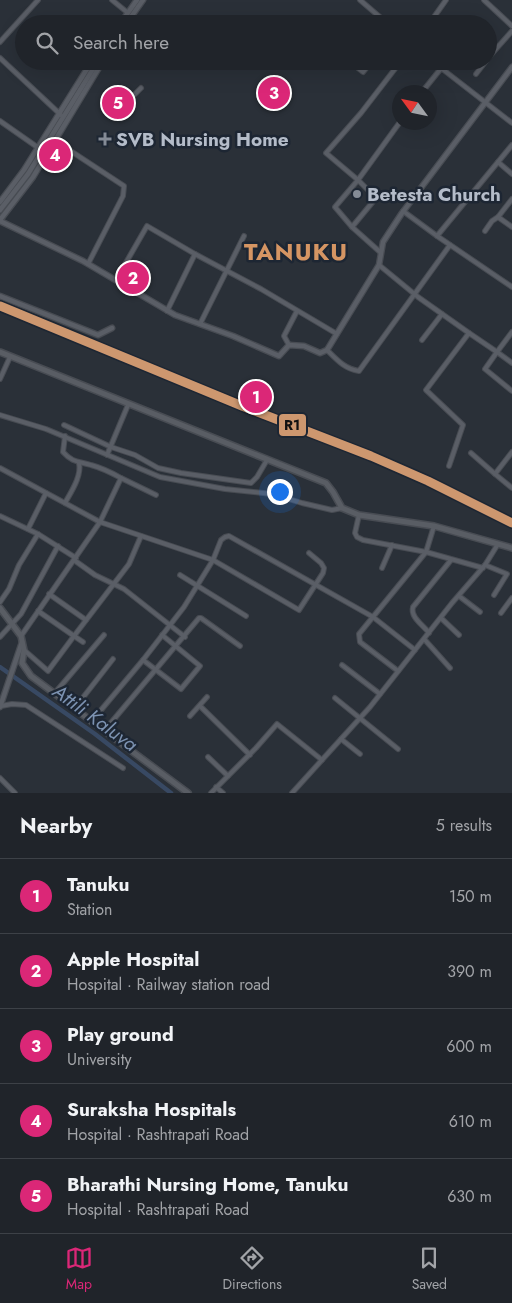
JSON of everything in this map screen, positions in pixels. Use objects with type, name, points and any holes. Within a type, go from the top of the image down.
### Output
[{"type":"main road","points":[[0,352],[326,483],[342,508],[359,515],[434,526],[512,548]]},
{"type":"main road","points":[[1,611],[22,639],[24,650],[22,664],[25,670],[91,722],[188,793]]},
{"type":"street","points":[[24,15],[38,0]]},
{"type":"street","points":[[112,0],[128,13],[138,0]]},
{"type":"street","points":[[132,15],[143,0]]},
{"type":"street","points":[[360,0],[378,15]]},
{"type":"street","points":[[435,15],[446,0]]},
{"type":"street","points":[[484,0],[512,26]]},
{"type":"street","points":[[0,42],[15,25]]},
{"type":"street","points":[[497,48],[512,31]]},
{"type":"street","points":[[0,58],[61,115]]},
{"type":"street","points":[[289,345],[304,346],[320,353],[328,350],[378,265],[383,242],[403,211],[512,67]]},
{"type":"street","points":[[0,210],[18,188],[42,150],[87,70]]},
{"type":"street","points":[[0,202],[15,184],[36,148],[92,70]]},
{"type":"street","points":[[97,70],[54,140],[34,177],[0,220],[88,264],[175,315],[233,336],[279,356],[289,345]]},
{"type":"street","points":[[352,227],[376,198],[326,153],[361,113],[394,70]]},
{"type":"street","points":[[428,85],[439,70]]},
{"type":"street","points":[[444,70],[512,123]]},
{"type":"street","points":[[476,74],[479,70]]},
{"type":"street","points":[[130,100],[141,88]]},
{"type":"street","points":[[0,121],[36,148],[42,150]]},
{"type":"street","points":[[380,252],[352,227],[335,207],[358,180],[394,130]]},
{"type":"street","points":[[54,140],[124,186],[123,196],[88,264]]},
{"type":"street","points":[[437,236],[512,145]]},
{"type":"street","points":[[498,162],[512,174]]},
{"type":"street","points":[[485,231],[512,199]]},
{"type":"street","points":[[403,211],[512,287]]},
{"type":"street","points":[[498,217],[512,227]]},
{"type":"street","points":[[116,280],[147,226],[337,334]]},
{"type":"street","points":[[200,324],[244,236]]},
{"type":"street","points":[[328,350],[338,361],[350,369],[359,370],[450,245]]},
{"type":"street","points":[[168,311],[195,254]]},
{"type":"street","points":[[378,265],[442,314],[512,363]]},
{"type":"street","points":[[0,296],[98,335],[112,328]]},
{"type":"street","points":[[289,345],[284,336],[297,310]]},
{"type":"street","points":[[422,340],[442,314]]},
{"type":"street","points":[[512,332],[485,369],[512,391]]},
{"type":"street","points":[[449,466],[464,426],[426,390],[469,333]]},
{"type":"street","points":[[0,379],[10,357]]},
{"type":"street","points":[[107,455],[128,405]]},
{"type":"street","points":[[0,415],[65,436],[160,477],[179,482],[272,494],[332,510],[342,508]]},
{"type":"street","points":[[64,425],[111,447],[135,455],[158,468],[181,473],[251,483],[267,460]]},
{"type":"street","points":[[65,436],[63,452],[79,463],[90,465],[156,495]]},
{"type":"street","points":[[495,474],[512,452]]},
{"type":"street","points":[[471,453],[512,488]]},
{"type":"street","points":[[65,503],[78,478],[79,463]]},
{"type":"street","points":[[0,468],[100,522],[213,560],[300,610],[323,573],[324,568],[309,553]]},
{"type":"street","points":[[1,706],[22,639],[49,594],[100,522],[121,478]]},
{"type":"street","points":[[28,529],[46,493]]},
{"type":"street","points":[[359,515],[355,533],[357,537],[364,540],[426,552],[507,574],[494,595]]},
{"type":"street","points":[[0,516],[38,534],[113,584],[124,589],[185,637]]},
{"type":"street","points":[[398,671],[360,642],[359,634],[426,552],[434,526]]},
{"type":"street","points":[[0,602],[9,589],[19,565],[38,534]]},
{"type":"street","points":[[24,650],[48,671],[129,564],[141,536]]},
{"type":"street","points":[[91,722],[170,625],[198,587],[222,540],[229,536],[373,617],[415,650]]},
{"type":"street","points":[[300,793],[294,791],[360,718],[425,640],[429,632],[484,567],[498,544]]},
{"type":"street","points":[[382,568],[392,545]]},
{"type":"street","points":[[0,637],[21,614],[58,546]]},
{"type":"street","points":[[429,632],[413,616],[413,606],[451,560]]},
{"type":"street","points":[[180,575],[246,616]]},
{"type":"street","points":[[49,594],[86,620]]},
{"type":"street","points":[[459,596],[480,612]]},
{"type":"street","points":[[501,614],[512,598]]},
{"type":"street","points":[[38,611],[83,642]]},
{"type":"street","points":[[104,731],[185,637],[196,620],[200,618],[240,646]]},
{"type":"street","points":[[441,618],[459,635]]},
{"type":"street","points":[[54,694],[104,635]]},
{"type":"street","points":[[143,660],[181,689],[200,666],[162,635]]},
{"type":"street","points":[[425,640],[450,668]]},
{"type":"street","points":[[74,709],[113,659]]},
{"type":"street","points":[[342,665],[380,694]]},
{"type":"street","points":[[190,716],[207,697]]},
{"type":"street","points":[[335,698],[398,749]]},
{"type":"street","points":[[1,706],[12,704],[26,705],[123,768]]},
{"type":"street","points":[[200,706],[250,754]]},
{"type":"street","points":[[211,793],[277,724],[322,760]]},
{"type":"street","points":[[341,739],[360,754]]},
{"type":"street","points":[[208,757],[228,776]]},
{"type":"street","points":[[0,778],[15,793]]},
{"type":"street","points":[[216,788],[222,793]]},
{"type":"waterway","name":"Attili Kaluva","points":[[0,667],[95,734],[171,793]]},
{"type":"transit line","name":"R1","points":[[0,306],[242,406],[371,456],[428,481],[512,523]]},
{"type":"place","name":"Play ground","points":[[274,93]]},
{"type":"place","name":"Bharathi Nursing Home, Tanuku","points":[[118,103]]},
{"type":"place","name":"SVB Nursing Home","points":[[105,139]]},
{"type":"place","name":"Suraksha Hospitals","points":[[55,155]]},
{"type":"place","name":"Betesta Church","points":[[357,194]]},
{"type":"place","name":"Apple Hospital","points":[[133,278]]},
{"type":"place","name":"Tanuku","points":[[256,397]]},
{"type":"district","name":"TANUKU","points":[[296,251]]}]
